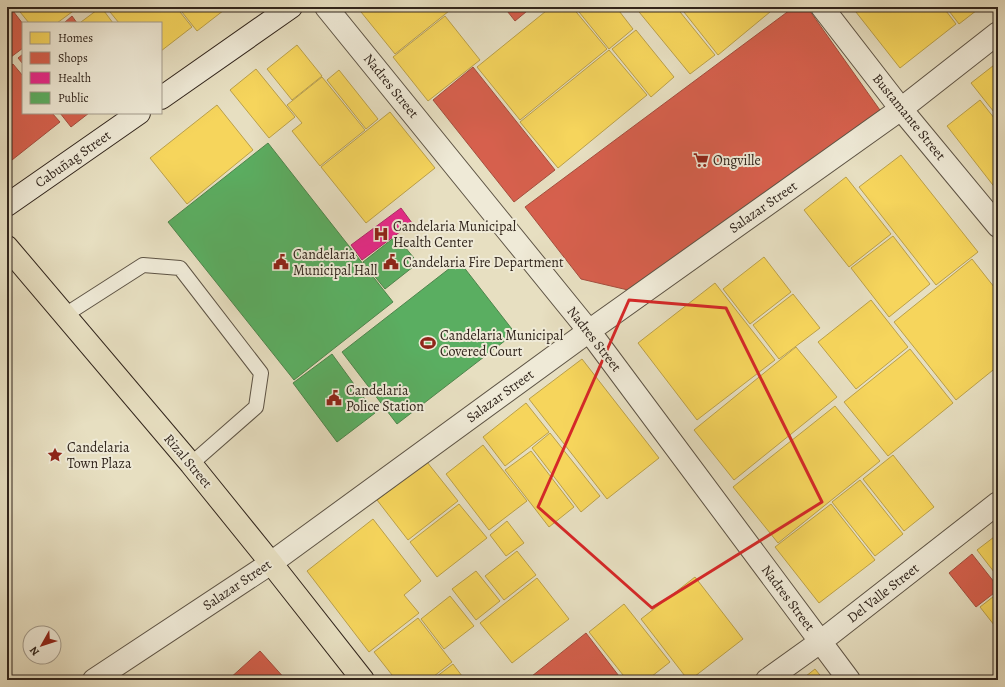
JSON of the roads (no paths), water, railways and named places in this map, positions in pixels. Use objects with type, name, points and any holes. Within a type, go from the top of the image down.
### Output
[{"type":"main road","name":"Rizal Street","points":[[7,247],[191,464],[363,680]]},
{"type":"street","points":[[162,97],[291,7]]},
{"type":"street","name":"Nadres Street","points":[[326,7],[589,331],[849,680]]},
{"type":"street","name":"Bustamante Street","points":[[822,7],[901,109],[998,226]]},
{"type":"street","name":"Salazar Street","points":[[94,680],[271,563],[589,331],[901,109],[998,33]]},
{"type":"street","name":"Cabuñag Street","points":[[7,205],[138,114]]},
{"type":"street","name":"Del Valle Street","points":[[767,680],[820,642],[998,503]]},
{"type":"lane","points":[[65,315],[143,265],[180,268],[261,373],[256,406],[191,464]]},
{"type":"place","name":"Ongville","points":[[701,160]]},
{"type":"place","name":"Candelaria Municipal Health Center","points":[[381,234]]},
{"type":"place","name":"Candelaria Municipal Hall","points":[[281,262]]},
{"type":"place","name":"Candelaria Fire Department","points":[[391,262]]},
{"type":"place","name":"Candelaria Municipal Covered Court","points":[[428,343]]},
{"type":"place","name":"Candelaria Police Station","points":[[334,398]]},
{"type":"place","name":"Candelaria Town Plaza","points":[[55,455]]}]
